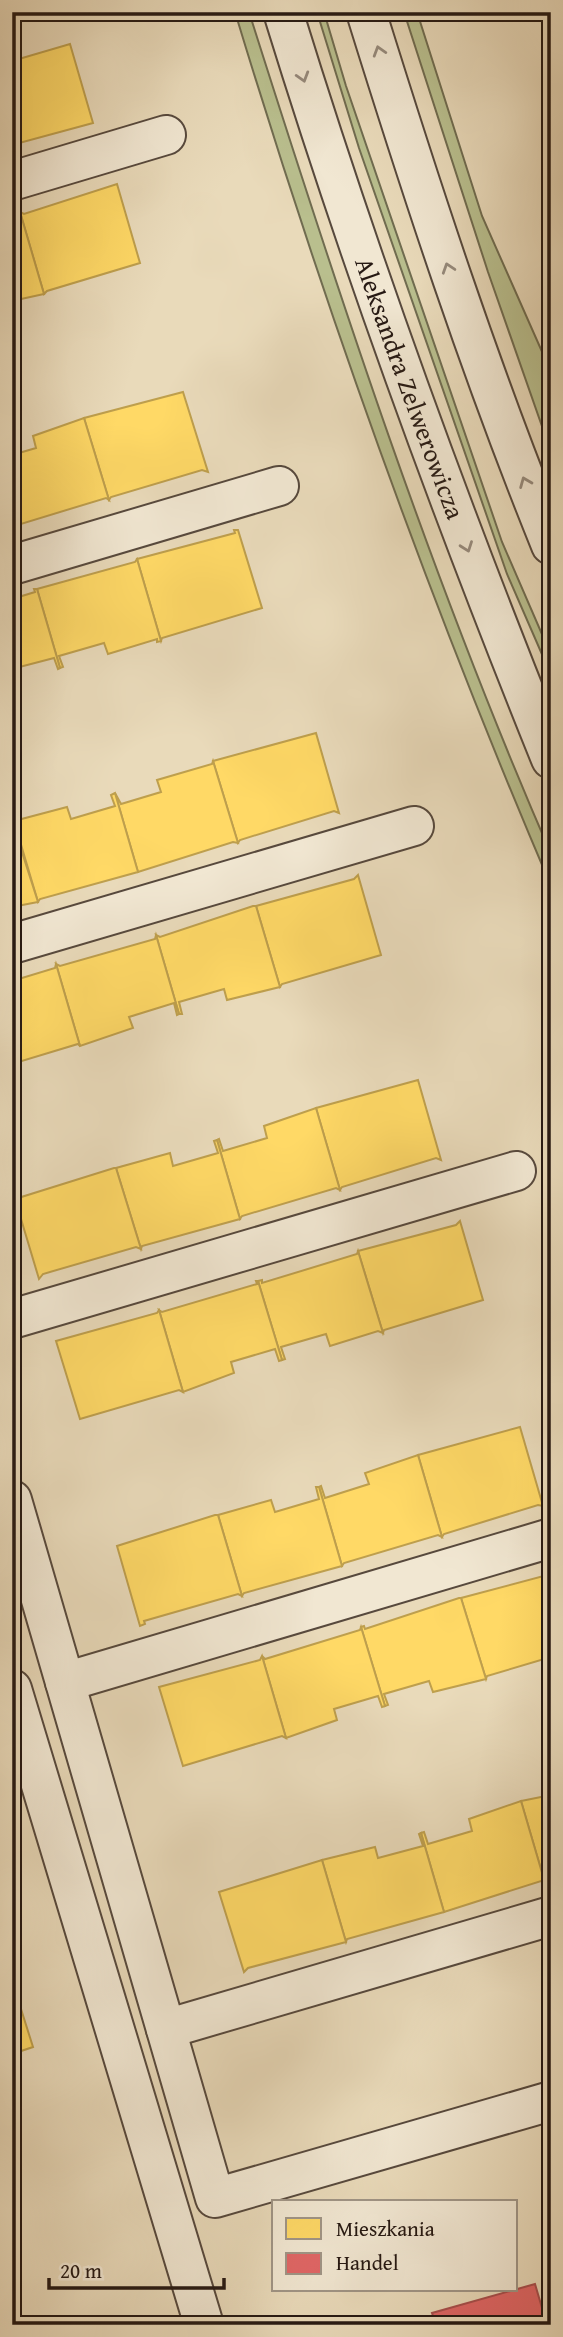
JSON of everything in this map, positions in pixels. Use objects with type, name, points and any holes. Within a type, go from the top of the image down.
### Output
[{"type":"street","name":"Aleksandra Zelwerowicza","points":[[283,12],[322,139],[416,412],[486,600],[551,759]]},
{"type":"street","points":[[366,12],[450,278],[502,425],[551,545]]},
{"type":"street","points":[[12,181],[166,135]]},
{"type":"street","points":[[12,565],[279,486]]},
{"type":"street","points":[[12,944],[414,826]]},
{"type":"street","points":[[12,1319],[516,1171]]},
{"type":"street","points":[[12,1500],[215,2198],[551,2101]]},
{"type":"street","points":[[65,1682],[551,1538]]},
{"type":"street","points":[[12,1689],[204,2325]]},
{"type":"street","points":[[166,2029],[551,1916]]},
{"type":"green space","points":[[235,12],[249,12],[389,437],[466,647],[551,854],[551,886],[463,671],[381,453],[305,234]]},
{"type":"green space","points":[[317,12],[324,12],[346,86],[502,542],[551,655],[551,675],[507,574],[359,148]]},
{"type":"green space","points":[[404,12],[417,12],[482,216],[551,372],[551,452],[488,272]]},
{"type":"building: Mieszkania","points":[[70,44],[93,123],[12,145],[12,61]]},
{"type":"building: Mieszkania","points":[[117,184],[140,263],[44,294],[20,212],[24,214]]},
{"type":"building: Mieszkania","points":[[20,212],[44,294],[12,301],[12,217]]},
{"type":"building: Mieszkania","points":[[183,392],[208,472],[202,470],[111,497],[109,500],[84,418]]},
{"type":"building: Mieszkania","points":[[84,418],[109,500],[106,498],[14,526],[12,529],[12,455],[36,448],[33,436]]},
{"type":"building: Mieszkania","points":[[234,530],[238,530],[262,608],[162,638],[161,641],[137,559],[235,533]]},
{"type":"building: Mieszkania","points":[[137,559],[161,641],[157,642],[157,639],[108,654],[104,643],[59,656],[63,667],[60,668],[37,589],[135,562]]},
{"type":"building: Mieszkania","points":[[34,589],[37,589],[60,668],[58,669],[54,658],[12,669],[12,599],[35,592]]},
{"type":"building: Mieszkania","points":[[316,733],[339,813],[334,811],[240,840],[238,843],[213,761]]},
{"type":"building: Mieszkania","points":[[213,761],[238,843],[233,842],[138,872],[115,793],[121,804],[161,792],[157,780],[212,764]]},
{"type":"building: Mieszkania","points":[[115,793],[138,872],[40,899],[38,902],[14,821],[67,807],[71,819],[115,806],[111,795]]},
{"type":"building: Mieszkania","points":[[12,821],[38,902],[12,907]]},
{"type":"building: Mieszkania","points":[[358,875],[381,955],[282,984],[280,987],[256,906],[354,879]]},
{"type":"building: Mieszkania","points":[[256,906],[280,987],[227,1000],[224,989],[179,1002],[182,1014],[179,1014],[156,935],[160,937]]},
{"type":"building: Mieszkania","points":[[156,935],[179,1014],[177,1015],[174,1003],[129,1017],[133,1028],[80,1046],[56,964],[60,966],[155,939]]},
{"type":"building: Mieszkania","points":[[56,964],[80,1046],[78,1044],[12,1064],[12,981],[55,968]]},
{"type":"building: Mieszkania","points":[[418,1080],[441,1160],[436,1158],[342,1187],[340,1190],[316,1108]]},
{"type":"building: Mieszkania","points":[[316,1108],[340,1190],[336,1188],[242,1216],[240,1219],[217,1140],[219,1139],[223,1151],[267,1138],[264,1126]]},
{"type":"building: Mieszkania","points":[[217,1140],[240,1219],[142,1246],[141,1249],[116,1168],[170,1153],[173,1166],[218,1153],[214,1141]]},
{"type":"building: Mieszkania","points":[[114,1168],[141,1249],[136,1247],[43,1274],[39,1279],[15,1199]]},
{"type":"building: Mieszkania","points":[[460,1221],[483,1300],[384,1330],[383,1333],[358,1251],[456,1225]]},
{"type":"building: Mieszkania","points":[[358,1251],[383,1333],[378,1331],[330,1346],[326,1334],[281,1347],[285,1359],[282,1360],[258,1281],[262,1280],[262,1283],[357,1254]]},
{"type":"building: Mieszkania","points":[[258,1281],[282,1360],[279,1361],[275,1349],[231,1362],[234,1373],[183,1392],[159,1310],[162,1312],[257,1284]]},
{"type":"building: Mieszkania","points":[[159,1310],[183,1392],[179,1390],[80,1419],[56,1341],[157,1313]]},
{"type":"building: Mieszkania","points":[[520,1427],[543,1506],[538,1505],[444,1534],[442,1537],[418,1455]]},
{"type":"building: Mieszkania","points":[[418,1455],[442,1537],[438,1535],[344,1563],[342,1566],[319,1487],[321,1486],[325,1498],[369,1484],[365,1473]]},
{"type":"building: Mieszkania","points":[[316,1487],[319,1487],[342,1566],[244,1593],[242,1596],[218,1515],[271,1500],[275,1512],[319,1499]]},
{"type":"building: Mieszkania","points":[[218,1515],[242,1596],[238,1594],[144,1621],[145,1624],[140,1626],[117,1546]]},
{"type":"building: Mieszkania","points":[[551,1574],[551,1657],[487,1676],[486,1679],[461,1598]]},
{"type":"building: Mieszkania","points":[[459,1598],[486,1679],[433,1692],[429,1681],[384,1694],[388,1705],[385,1706],[361,1627],[364,1626],[365,1629]]},
{"type":"building: Mieszkania","points":[[361,1627],[385,1706],[382,1707],[378,1696],[334,1709],[337,1720],[286,1738],[262,1656],[265,1659],[360,1630]]},
{"type":"building: Mieszkania","points":[[262,1656],[286,1738],[282,1736],[183,1766],[159,1687],[260,1660]]},
{"type":"building: Mieszkania","points":[[551,1795],[551,1878],[545,1883],[521,1801]]},
{"type":"building: Mieszkania","points":[[521,1801],[545,1883],[541,1881],[444,1912],[421,1833],[424,1832],[428,1844],[472,1831],[469,1819]]},
{"type":"building: Mieszkania","points":[[421,1833],[444,1912],[347,1939],[346,1942],[322,1860],[375,1847],[378,1858],[423,1846],[419,1834]]},
{"type":"building: Mieszkania","points":[[322,1860],[346,1942],[248,1968],[244,1972],[219,1892]]},
{"type":"building: Mieszkania","points":[[15,1990],[33,2047],[12,2054],[12,1991]]},
{"type":"building: Handel","points":[[535,2284],[547,2325],[436,2325],[432,2313],[507,2292],[518,2292],[518,2289]]}]
